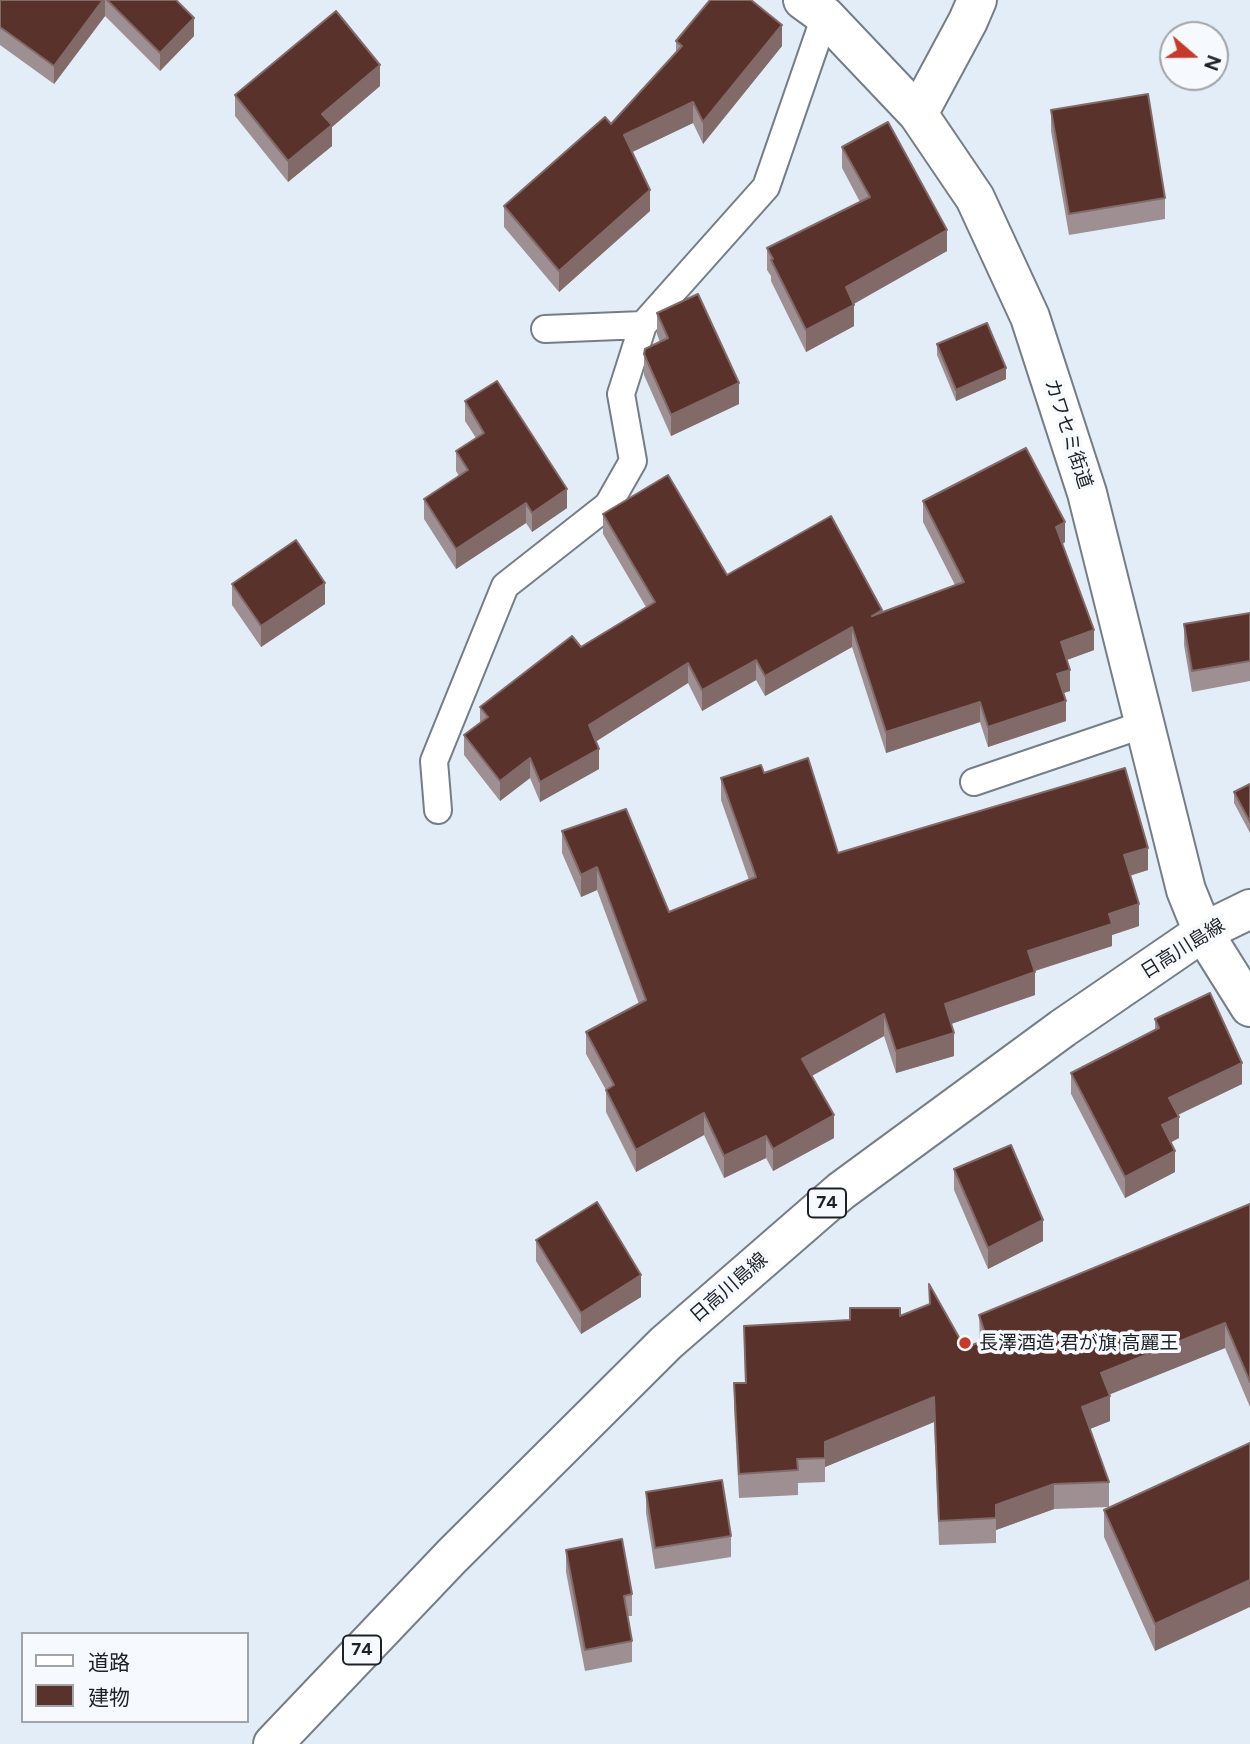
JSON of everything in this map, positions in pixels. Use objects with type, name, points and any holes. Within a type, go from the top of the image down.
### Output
[{"type":"main road","points":[[918,114],[977,0]]},
{"type":"main road","name":"カワセミ街道","points":[[814,8],[918,114],[975,198],[1030,317],[1087,492],[1186,890],[1203,932],[1250,1007]]},
{"type":"main road","name":"日高川島線","points":[[273,1744],[452,1556],[666,1343],[841,1191],[1063,1028],[1203,932],[1250,909]]},
{"type":"lane","points":[[438,810],[434,761],[505,586],[608,505],[633,461],[621,394],[643,325],[766,187],[814,8]]},
{"type":"lane","points":[[545,329],[643,325]]},
{"type":"lane","points":[[974,782],[1145,724]]},
{"type":"building","points":[[0,0],[103,0],[54,66],[0,27]]},
{"type":"building","points":[[107,0],[176,0],[194,18],[160,53]]},
{"type":"building","points":[[710,0],[751,0],[782,25],[703,122],[693,102],[624,135],[650,190],[559,271],[504,206],[605,117],[611,124],[682,46],[676,41]]},
{"type":"building","points":[[336,11],[380,65],[322,114],[332,125],[288,161],[235,95]]},
{"type":"building","points":[[1148,94],[1165,198],[1069,214],[1051,110]]},
{"type":"building","points":[[888,122],[947,230],[846,287],[854,305],[806,330],[767,248],[870,197],[842,147]]},
{"type":"building","points":[[698,294],[739,383],[671,415],[644,354],[645,349],[668,338],[657,313]]},
{"type":"building","points":[[987,323],[1006,368],[956,390],[937,344]]},
{"type":"building","points":[[497,381],[567,489],[532,513],[526,503],[456,549],[424,499],[468,470],[456,451],[484,433],[465,401]]},
{"type":"building","points":[[1026,448],[1065,522],[1056,527],[1094,630],[1061,642],[1070,670],[1057,674],[1066,701],[988,727],[980,702],[886,732],[852,627],[765,676],[756,660],[702,690],[688,663],[589,725],[599,749],[540,782],[530,758],[500,781],[464,735],[488,717],[480,707],[572,636],[581,647],[655,602],[603,514],[668,475],[727,575],[831,516],[882,610],[872,616],[964,582],[923,501]]},
{"type":"building","points":[[296,540],[325,583],[261,626],[232,584]]},
{"type":"building","points":[[1250,613],[1250,661],[1192,671],[1184,624]]},
{"type":"building","points":[[808,758],[838,853],[1125,768],[1148,848],[1124,855],[1139,904],[1109,914],[1112,924],[1028,951],[1035,972],[945,1004],[954,1033],[896,1051],[884,1014],[802,1059],[834,1115],[773,1149],[766,1136],[724,1156],[704,1113],[636,1150],[606,1090],[614,1085],[586,1032],[646,1000],[597,867],[581,875],[562,831],[626,809],[669,912],[756,877],[721,778],[761,765],[764,773]]},
{"type":"building","points":[[1250,784],[1250,822],[1234,792]]},
{"type":"building","points":[[1210,993],[1242,1063],[1169,1098],[1179,1117],[1162,1125],[1175,1151],[1125,1177],[1071,1073],[1159,1028],[1155,1019]]},
{"type":"building","points":[[1011,1145],[1043,1220],[988,1248],[954,1169]]},
{"type":"building","points":[[597,1202],[641,1275],[581,1313],[536,1240]]},
{"type":"building","points":[[1250,1204],[1250,1382],[1225,1323],[1101,1373],[1110,1396],[1082,1407],[1109,1482],[1054,1484],[996,1505],[996,1518],[939,1521],[934,1397],[825,1442],[825,1458],[797,1459],[798,1470],[739,1474],[734,1383],[746,1383],[744,1326],[850,1320],[850,1308],[900,1308],[900,1316],[930,1304],[929,1284],[965,1348],[987,1339],[979,1315]]},
{"type":"building","points":[[1250,1443],[1250,1580],[1155,1624],[1104,1510]]},
{"type":"building","points":[[722,1480],[731,1536],[655,1548],[646,1492]]},
{"type":"building","points":[[622,1539],[632,1594],[624,1596],[632,1641],[585,1650],[566,1550]]},
{"type":"place","name":"長澤酒造 君が旗 高麗王","points":[[965,1343]]}]
